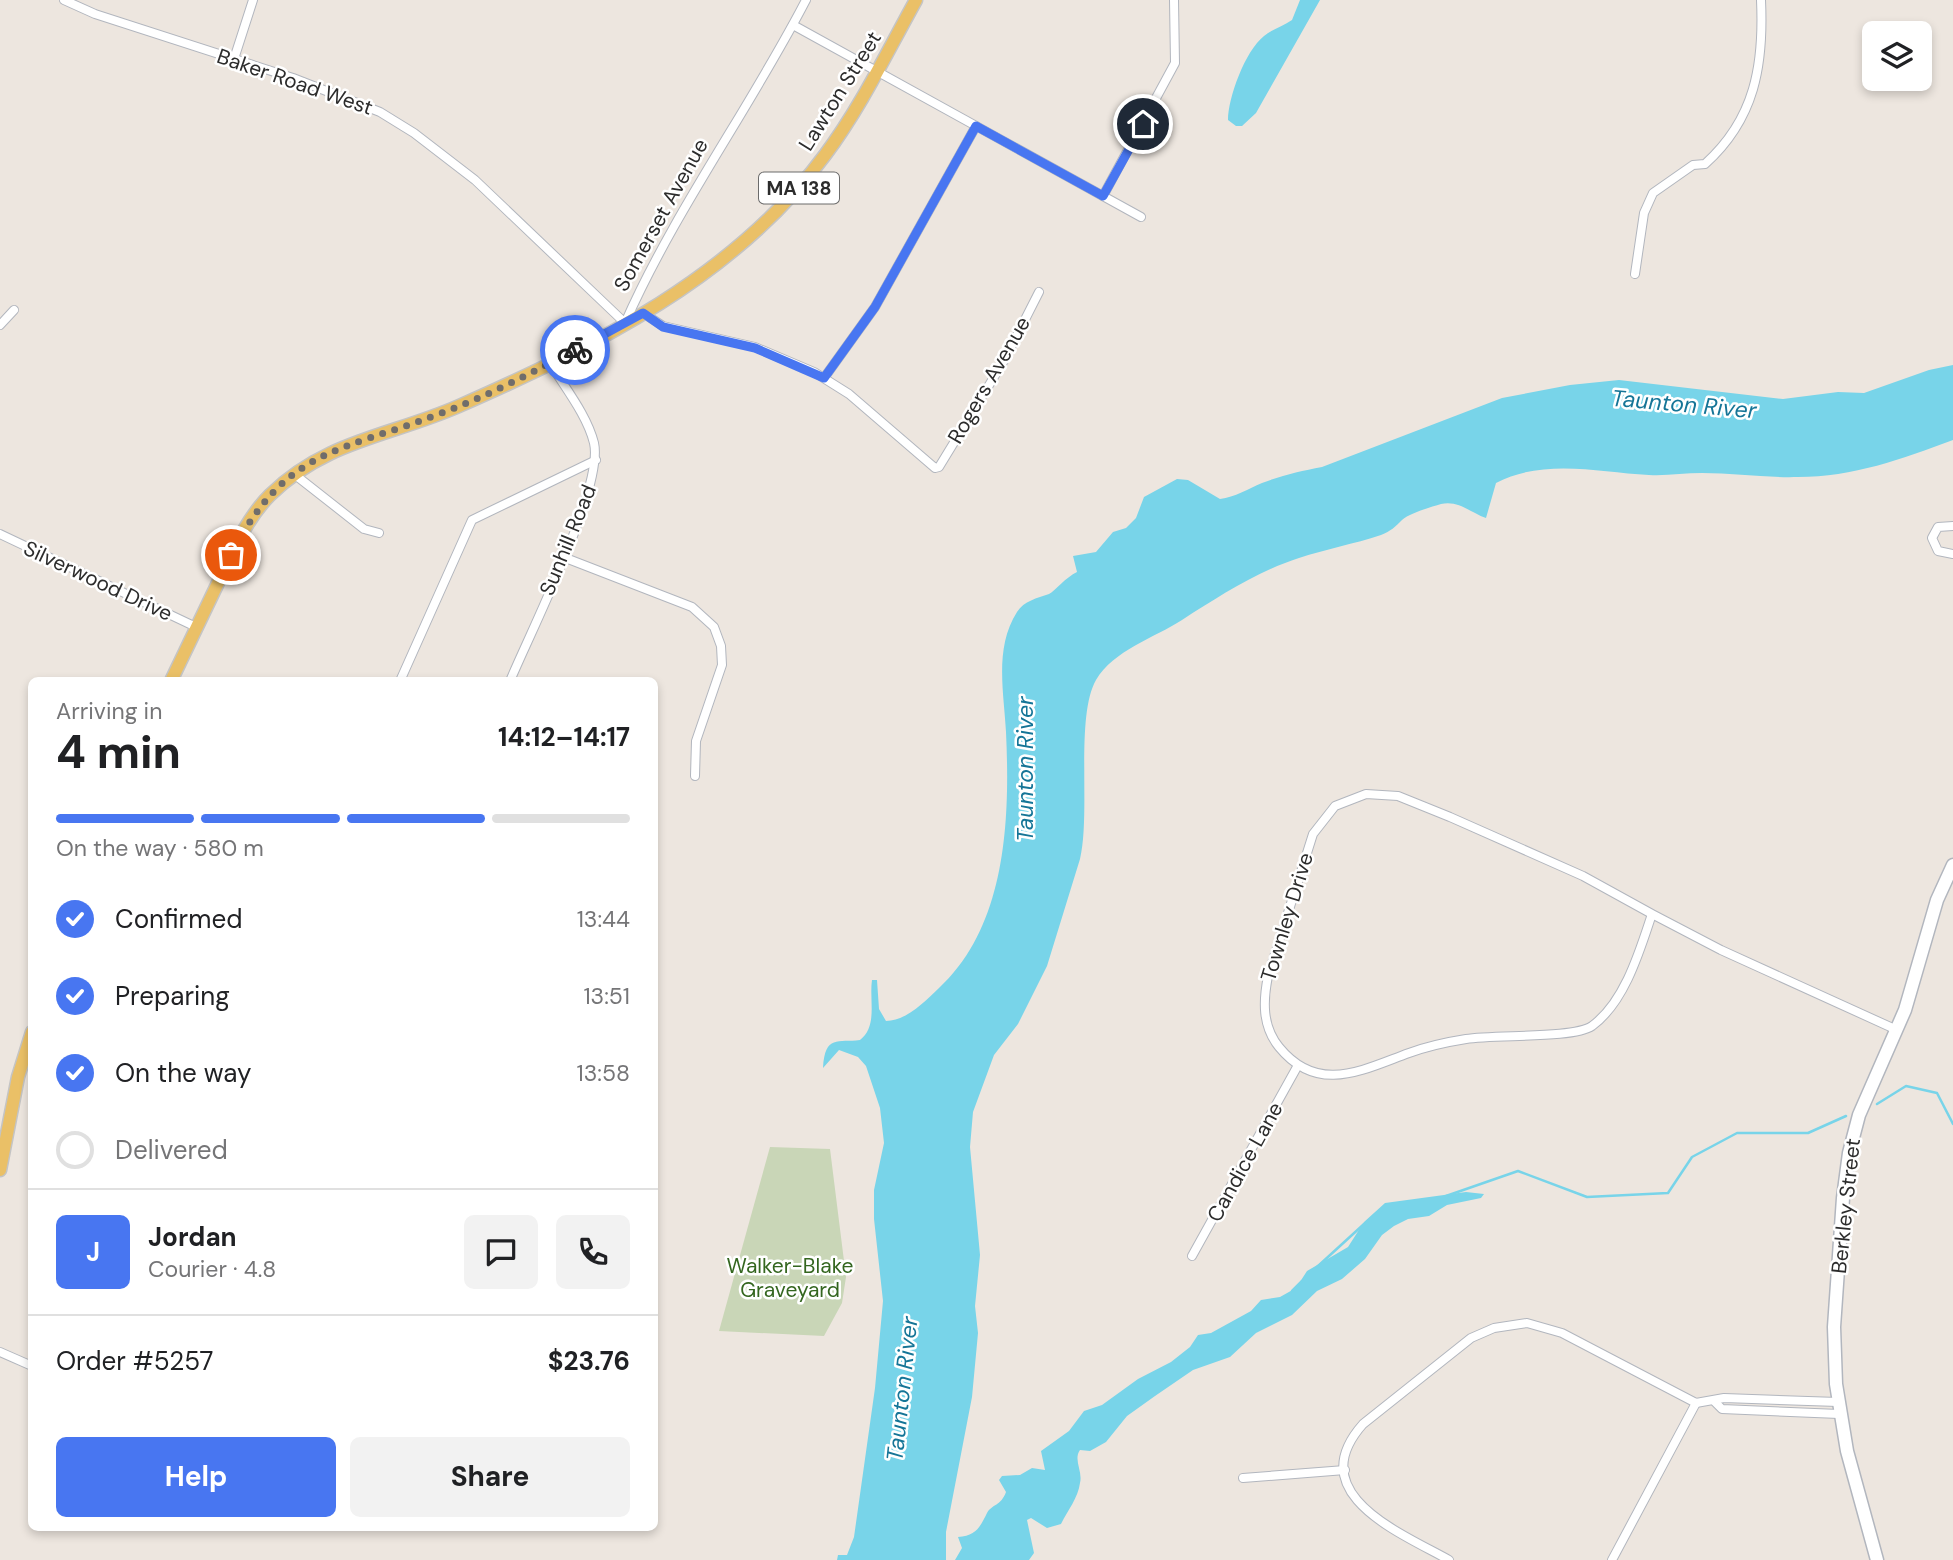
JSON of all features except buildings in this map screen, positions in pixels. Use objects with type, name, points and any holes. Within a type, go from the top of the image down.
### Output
[{"type":"main road","name":"Lawton Street","points":[[625,323],[699,279],[757,231],[825,155],[877,71],[916,0]]},
{"type":"main road","name":"Somerset Avenue","points":[[173,677],[250,521],[270,495],[294,474],[335,449],[444,413],[550,363],[625,323]]},
{"type":"main road","name":"Berkley Street","points":[[1877,1560],[1838,1408],[1834,1327],[1848,1160],[1866,1094],[1897,1030],[1937,900],[1953,865]]},
{"type":"main road","points":[[0,1171],[18,1077],[28,1045]]},
{"type":"street","name":"Baker Road West","points":[[64,0],[106,19],[341,95],[380,112],[414,133],[475,180],[625,323]]},
{"type":"street","points":[[234,59],[253,0]]},
{"type":"street","name":"Somerset Avenue","points":[[625,323],[649,270],[806,0]]},
{"type":"street","points":[[1103,196],[1175,63],[1174,0]]},
{"type":"street","points":[[1635,274],[1644,213],[1653,193],[1693,165],[1705,164],[1732,135],[1748,108],[1761,61],[1761,0]]},
{"type":"street","points":[[793,25],[1141,217]]},
{"type":"street","points":[[643,313],[663,327],[755,348],[824,378],[875,307],[976,126]]},
{"type":"street","name":"Rogers Avenue","points":[[824,378],[849,394],[935,468],[939,467],[1005,359],[1039,292]]},
{"type":"street","points":[[0,325],[14,310]]},
{"type":"street","name":"Sunhill Road","points":[[512,677],[586,503],[596,460],[589,429],[550,363]]},
{"type":"street","points":[[402,677],[472,520],[596,460]]},
{"type":"street","points":[[294,474],[364,529],[379,533]]},
{"type":"street","points":[[1953,526],[1938,527],[1932,538],[1938,551],[1953,554]]},
{"type":"street","name":"Silverwood Drive","points":[[0,534],[196,627]]},
{"type":"street","points":[[563,557],[692,607],[714,627],[721,646],[722,665],[696,741],[695,776]]},
{"type":"street","name":"Townley Drive","points":[[1297,1066],[1270,1032],[1265,1010],[1265,990],[1313,834],[1328,812],[1343,802],[1366,794],[1398,796],[1568,869],[1721,950],[1897,1030]]},
{"type":"street","points":[[1297,1066],[1323,1074],[1345,1075],[1455,1040],[1507,1034],[1578,1032],[1589,1028],[1606,1013],[1619,992],[1652,914]]},
{"type":"street","name":"Candice Lane","points":[[1192,1256],[1297,1066]]},
{"type":"street","points":[[1450,1560],[1368,1514],[1354,1496],[1345,1470],[1348,1447],[1363,1424],[1455,1348],[1482,1333],[1507,1325],[1527,1323],[1554,1329],[1696,1403],[1715,1402],[1722,1409],[1838,1408]]},
{"type":"street","points":[[0,1352],[28,1364]]},
{"type":"street","points":[[1612,1560],[1696,1403]]},
{"type":"street","points":[[1243,1478],[1345,1470]]},
{"type":"green space","name":"Walker-Blake Graveyard","points":[[770,1147],[830,1149],[846,1277],[842,1303],[824,1336],[719,1331]]},
{"type":"water","points":[[1300,0],[1320,0],[1256,113],[1242,126],[1236,126],[1228,120],[1229,111],[1244,63],[1264,36],[1292,20]]},
{"type":"water","name":"Taunton River","points":[[1953,365],[1953,440],[1934,447],[1877,466],[1818,476],[1774,477],[1702,473],[1649,475],[1571,468],[1514,475],[1496,483],[1486,518],[1459,505],[1447,503],[1421,510],[1381,535],[1309,555],[1268,570],[1113,660],[1096,680],[1090,696],[1086,717],[1084,817],[1080,859],[1047,966],[1018,1024],[994,1055],[973,1112],[970,1147],[980,1255],[975,1306],[978,1333],[972,1397],[946,1532],[946,1560],[837,1560],[838,1555],[847,1555],[854,1537],[875,1388],[883,1301],[874,1219],[874,1190],[884,1143],[880,1108],[866,1066],[858,1057],[839,1050],[823,1068],[824,1057],[834,1042],[860,1040],[866,1034],[871,1020],[872,980],[877,980],[879,1009],[886,1021],[901,1017],[915,1009],[939,988],[962,962],[979,934],[1000,869],[1007,799],[1003,656],[1005,640],[1020,608],[1031,600],[1049,594],[1077,572],[1073,556],[1096,552],[1113,532],[1126,528],[1136,518],[1144,497],[1177,479],[1188,480],[1220,499],[1226,498],[1277,478],[1322,467],[1502,398],[1570,385],[1619,380],[1783,399],[1838,392],[1864,393],[1929,370]]},
{"type":"water","points":[[1466,1192],[1484,1194],[1481,1198],[1447,1205],[1429,1216],[1408,1219],[1394,1226],[1382,1235],[1365,1259],[1342,1279],[1317,1291],[1292,1315],[1256,1333],[1230,1357],[1193,1370],[1127,1416],[1106,1442],[1090,1451],[1080,1450],[1077,1458],[1081,1479],[1079,1488],[1061,1524],[1047,1528],[1031,1518],[1027,1520],[1034,1553],[1029,1560],[955,1560],[962,1548],[958,1537],[977,1530],[989,1510],[1004,1497],[1006,1492],[999,1480],[1002,1476],[1020,1475],[1032,1468],[1045,1470],[1041,1451],[1069,1431],[1084,1411],[1102,1405],[1138,1379],[1171,1362],[1190,1347],[1198,1335],[1211,1333],[1251,1311],[1261,1300],[1280,1297],[1296,1288],[1307,1271],[1348,1247],[1364,1222],[1385,1203]]},
{"type":"waterway","points":[[1877,1104],[1906,1086],[1937,1093],[1953,1124]]},
{"type":"waterway","points":[[1446,1196],[1518,1171],[1587,1197],[1668,1193],[1692,1157],[1737,1133],[1808,1133],[1846,1116]]},
{"type":"waterway","points":[[1317,1267],[1364,1224]]},
{"type":"waterway","points":[[1292,1291],[1302,1281]]},
{"type":"way so far","points":[[231,555],[261,505],[307,464],[346,444],[444,413],[520,379],[575,350]]},
{"type":"route","points":[[575,350],[643,313],[663,327],[771,353],[824,378],[875,307],[976,126],[1103,196],[1143,124]]}]
